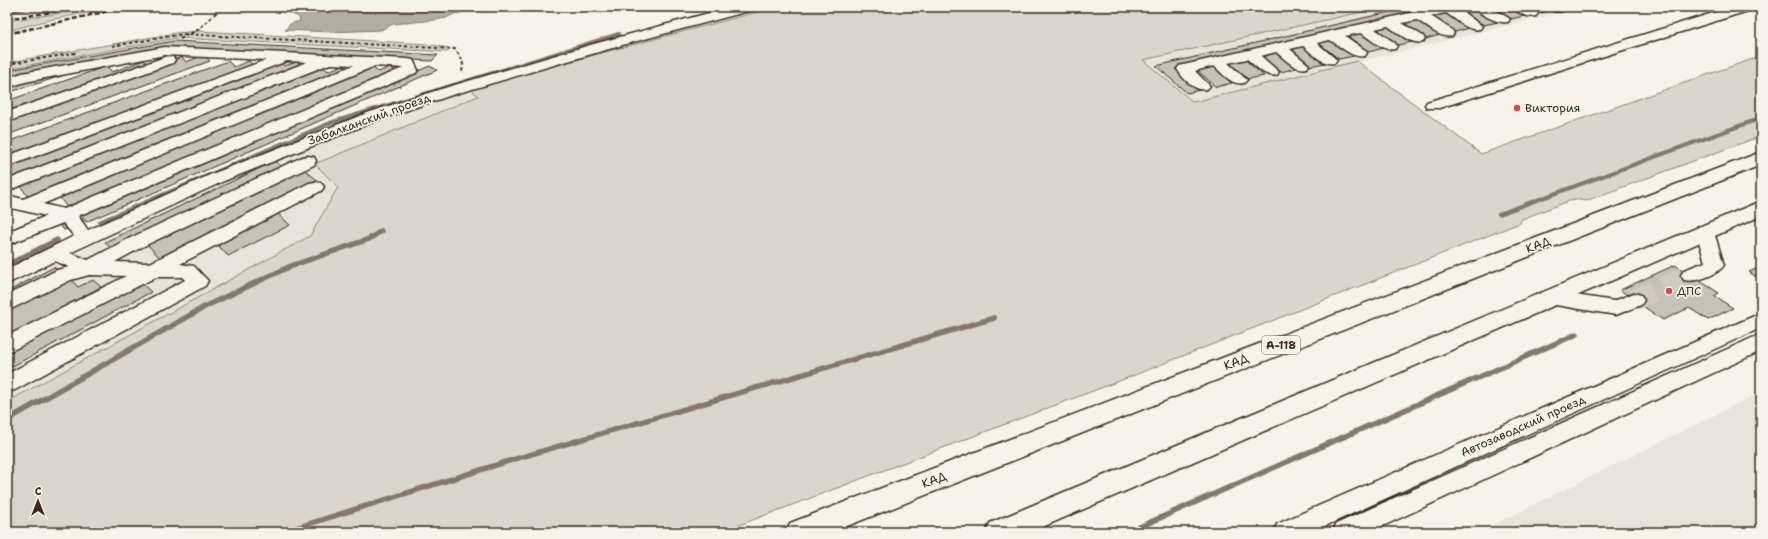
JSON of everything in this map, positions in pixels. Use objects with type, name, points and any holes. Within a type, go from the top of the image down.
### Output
[{"type":"highway","name":"КАД","points":[[800,532],[1761,158]]},
{"type":"highway","points":[[1000,532],[1761,208]]},
{"type":"street","name":"Забалканский проезд","points":[[7,277],[56,252],[280,152],[408,104],[687,21],[748,7]]},
{"type":"street","points":[[1481,7],[1503,19]]},
{"type":"street","points":[[1433,105],[1746,7]]},
{"type":"street","points":[[1202,86],[1184,69],[1451,8],[1475,26]]},
{"type":"street","points":[[1419,15],[1447,33]]},
{"type":"street","points":[[1391,22],[1418,39]]},
{"type":"street","points":[[1364,28],[1390,46]]},
{"type":"street","points":[[1333,35],[1360,53]]},
{"type":"street","points":[[1305,41],[1330,60]]},
{"type":"street","points":[[1278,47],[1302,65]]},
{"type":"street","points":[[7,83],[109,54],[164,50],[408,63],[411,70],[65,215],[10,235]]},
{"type":"street","points":[[7,117],[189,52]]},
{"type":"street","points":[[7,97],[109,54]]},
{"type":"street","points":[[1250,54],[1272,72]]},
{"type":"street","points":[[7,162],[288,57]]},
{"type":"street","points":[[7,186],[330,59]]},
{"type":"street","points":[[1217,61],[1239,80]]},
{"type":"street","points":[[25,205],[375,62]]},
{"type":"street","points":[[7,304],[64,275],[88,268],[138,242],[308,161]]},
{"type":"street","points":[[7,345],[315,187]]},
{"type":"street","points":[[7,201],[65,215],[77,226],[85,239]]},
{"type":"street","points":[[1691,275],[1715,265],[1705,232]]},
{"type":"street","points":[[7,384],[198,281],[187,271],[88,268],[64,258],[56,252]]},
{"type":"street","points":[[1550,298],[1616,308],[1634,300]]},
{"type":"street","name":"Автозаводский проезд","points":[[1286,532],[1761,320]]},
{"type":"street","name":"Автозаводский проезд","points":[[1345,532],[1761,342]]},
{"type":"path","points":[[174,41],[191,35],[222,7]]},
{"type":"path","points":[[109,54],[165,36],[191,35],[455,50],[463,61],[461,79]]},
{"type":"path","points":[[7,64],[83,52]]},
{"type":"shaded area","points":[[103,7],[117,7],[49,20],[7,31],[7,21]]},
{"type":"shaded area","points":[[288,7],[549,7],[463,12],[435,20],[393,24],[381,30],[331,32],[285,30],[290,24],[300,21],[299,17],[287,12]]},
{"type":"shaded area","points":[[777,7],[1111,7],[1156,10],[1183,7],[1385,7],[1143,60],[1193,102],[1357,61],[1481,154],[1761,56],[1761,136],[1585,201],[1574,199],[1522,219],[1520,223],[1127,378],[721,532],[7,532],[7,402],[310,236],[338,187],[315,164],[478,96],[471,89]]},
{"type":"shaded area","points":[[1385,7],[1585,7],[1193,102],[1143,59]]},
{"type":"shaded area","points":[[199,31],[427,44],[448,48],[448,52],[177,38],[7,69],[7,64],[21,60],[176,33]]},
{"type":"shaded area","points":[[471,89],[479,96],[315,164],[338,187],[310,236],[7,402],[7,287],[275,157],[382,118]]},
{"type":"shaded area","points":[[1761,392],[1761,532],[1479,532]]},
{"type":"building","points":[[1411,7],[1439,7],[1175,69],[1200,90],[1187,93],[1156,66]]},
{"type":"building","points":[[1473,7],[1498,22],[1484,25],[1459,10]]},
{"type":"building","points":[[1491,7],[1510,7],[1524,16],[1511,19]]},
{"type":"building","points":[[1529,7],[1547,7],[1553,10],[1540,13]]},
{"type":"building","points":[[1445,13],[1469,28],[1455,32],[1431,16]]},
{"type":"building","points":[[1416,19],[1440,35],[1426,39],[1402,22]]},
{"type":"building","points":[[1389,26],[1412,42],[1398,45],[1374,29]]},
{"type":"building","points":[[1361,32],[1383,48],[1369,52],[1346,35]]},
{"type":"building","points":[[1331,39],[1354,56],[1339,59],[1317,42]]},
{"type":"building","points":[[174,41],[438,55],[432,61],[168,47],[7,79],[7,72],[15,69]]},
{"type":"building","points":[[1303,46],[1325,63],[1309,66],[1288,49]]},
{"type":"building","points":[[1275,51],[1296,68],[1281,72],[1259,54]]},
{"type":"building","points":[[204,55],[210,61],[7,135],[7,120],[182,57],[186,62]]},
{"type":"building","points":[[1243,58],[1264,76],[1248,79],[1227,61]]},
{"type":"building","points":[[144,60],[148,65],[7,115],[7,101],[107,66],[112,72]]},
{"type":"building","points":[[228,61],[234,67],[249,61],[254,66],[7,159],[7,142]]},
{"type":"building","points":[[281,62],[284,66],[297,62],[302,67],[7,180],[7,165]]},
{"type":"building","points":[[343,65],[347,69],[28,197],[20,185],[322,66],[328,71]]},
{"type":"building","points":[[1212,65],[1232,83],[1216,87],[1196,69]]},
{"type":"building","points":[[430,66],[437,70],[86,222],[80,214]]},
{"type":"building","points":[[372,67],[378,72],[391,67],[397,72],[68,209],[58,195]]},
{"type":"building","points":[[68,70],[68,74],[7,93],[7,87]]},
{"type":"building","points":[[275,161],[283,168],[112,250],[105,242]]},
{"type":"building","points":[[301,167],[317,180],[160,258],[145,242]]},
{"type":"building","points":[[276,212],[290,225],[228,256],[215,242]]},
{"type":"building","points":[[78,214],[84,222],[64,230],[58,223]]},
{"type":"building","name":"ДПС","points":[[1675,265],[1719,293],[1714,296],[1733,308],[1708,320],[1689,308],[1663,320],[1620,290]]},
{"type":"building","points":[[54,267],[61,273],[7,301],[7,292]]},
{"type":"building","points":[[1761,267],[1761,280],[1749,272]]},
{"type":"building","points":[[71,279],[78,287],[93,280],[101,287],[7,336],[7,311]]},
{"type":"building","points":[[138,280],[151,292],[7,369],[7,349]]},
{"type":"waterway","points":[[7,11],[35,7]]},
{"type":"waterway","points":[[99,222],[330,123],[619,34]]},
{"type":"waterway","points":[[1499,214],[1761,118]]},
{"type":"waterway","points":[[7,420],[208,305],[291,266],[369,239],[381,231]]},
{"type":"waterway","points":[[7,265],[57,240]]},
{"type":"waterway","points":[[283,532],[515,459],[994,318]]},
{"type":"waterway","points":[[1128,532],[1577,334]]},
{"type":"tunnel","points":[[1634,300],[1691,275]]},
{"type":"railway","points":[[7,19],[84,7]]},
{"type":"railway","points":[[7,34],[126,7]]},
{"type":"place","name":"Виктория","points":[[1517,108]]},
{"type":"place","name":"ДПС","points":[[1669,291]]}]
